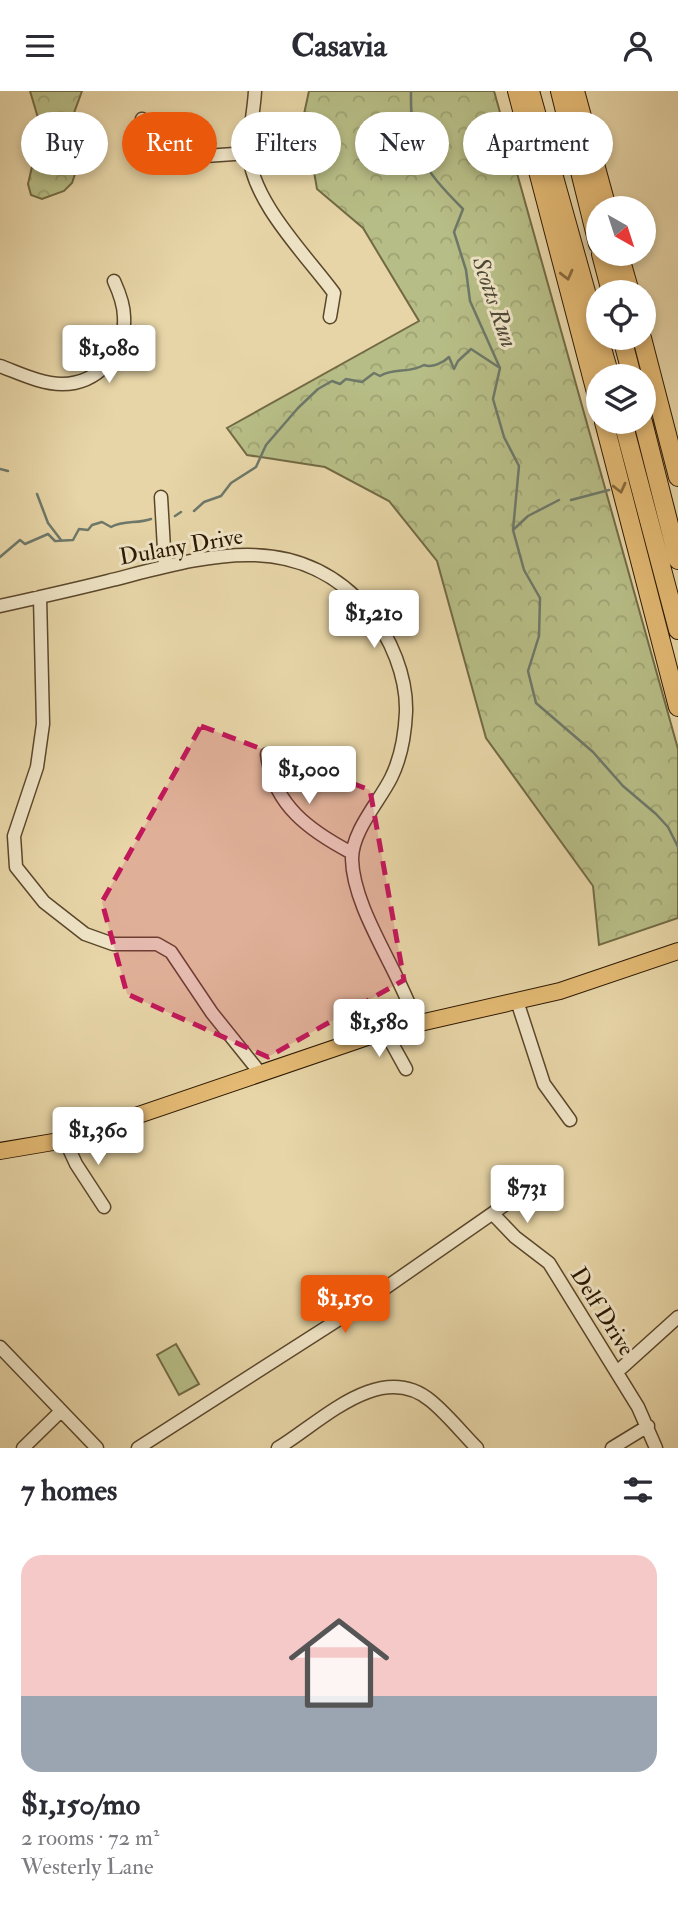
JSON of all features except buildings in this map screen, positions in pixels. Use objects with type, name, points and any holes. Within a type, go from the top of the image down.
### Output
[{"type":"highway","points":[[517,91],[589,364]]},
{"type":"highway","points":[[530,91],[586,291]]},
{"type":"highway","points":[[575,91],[604,196]]},
{"type":"highway","points":[[562,99],[586,196]]},
{"type":"highway","points":[[645,350],[678,477]]},
{"type":"highway","points":[[607,434],[678,707]]},
{"type":"highway","points":[[626,434],[678,631]]},
{"type":"highway","points":[[646,434],[678,560]]},
{"type":"main road","points":[[0,1151],[65,1140],[385,1031],[572,988],[678,951]]},
{"type":"street","points":[[254,112],[256,91]]},
{"type":"street","points":[[257,175],[267,204],[334,293],[330,317]]},
{"type":"street","points":[[0,366],[38,380],[64,384],[84,380],[104,368],[117,351],[124,327],[123,305],[114,281]]},
{"type":"street","points":[[161,497],[166,566]]},
{"type":"street","name":"Dulany Drive","points":[[0,606],[166,566],[231,554],[281,556],[300,562],[331,578],[365,606],[379,623],[402,679],[406,716],[397,764],[356,840],[352,853]]},
{"type":"street","points":[[40,597],[43,724],[37,767],[14,836],[16,867],[44,902],[85,934],[113,944],[157,944],[171,952],[212,1013],[261,1074]]},
{"type":"street","points":[[267,754],[276,788],[295,815],[320,836],[352,853],[363,904],[409,998],[417,1025]]},
{"type":"street","points":[[517,1001],[544,1084],[570,1120]]},
{"type":"street","points":[[385,1031],[407,1069]]},
{"type":"street","points":[[65,1140],[76,1164],[104,1207]]},
{"type":"street","points":[[138,1448],[355,1309],[529,1188]]},
{"type":"street","name":"Delf Drive","points":[[493,1214],[515,1237],[549,1263],[617,1372],[648,1426],[656,1448]]},
{"type":"street","points":[[617,1372],[678,1318]]},
{"type":"street","points":[[0,1347],[97,1448]]},
{"type":"street","points":[[285,1446],[363,1393],[387,1387],[421,1394],[477,1448]]},
{"type":"street","points":[[23,1448],[61,1411]]},
{"type":"street","points":[[612,1448],[648,1426]]},
{"type":"highlighted area","points":[[201,726],[370,790],[404,980],[268,1057],[127,994],[102,902]]},
{"type":"green space","points":[[30,91],[82,91],[74,112],[36,112]]},
{"type":"green space","points":[[309,91],[494,91],[500,112],[463,112],[463,175],[517,175],[586,420],[586,434],[590,434],[678,749],[678,918],[599,945],[593,886],[486,738],[437,561],[389,501],[325,467],[247,455],[227,428],[419,321],[363,228],[317,189],[315,175],[341,175],[341,112],[304,112]]},
{"type":"green space","points":[[30,175],[75,175],[72,183],[64,191],[42,199],[31,195],[28,184]]},
{"type":"green space","points":[[176,1344],[199,1384],[179,1395],[157,1355]]},
{"type":"waterway","name":"Scotts Run","points":[[411,91],[413,129],[421,157],[437,182],[463,209],[454,232],[466,270],[470,301],[500,368],[493,399],[504,437],[519,466],[513,530],[524,570],[540,598],[539,636],[528,671],[536,703],[593,752],[623,786],[656,814],[668,827],[678,847]]},
{"type":"waterway","points":[[194,511],[204,502],[221,496],[231,483],[256,467],[266,445],[298,408],[318,389],[332,381],[340,384],[346,379],[362,382],[374,373],[380,376],[434,365],[449,357],[454,369],[458,361],[471,349],[500,368]]},
{"type":"waterway","points":[[0,469],[8,471]]},
{"type":"waterway","points":[[571,500],[609,490]]},
{"type":"waterway","points":[[37,494],[48,523],[61,540]]},
{"type":"waterway","points":[[513,530],[528,516],[559,500]]},
{"type":"waterway","points":[[175,516],[181,512]]},
{"type":"waterway","points":[[0,557],[20,540],[25,544],[48,534],[55,541],[73,540],[79,529],[88,530],[92,525],[102,522],[111,527],[151,519]]}]
